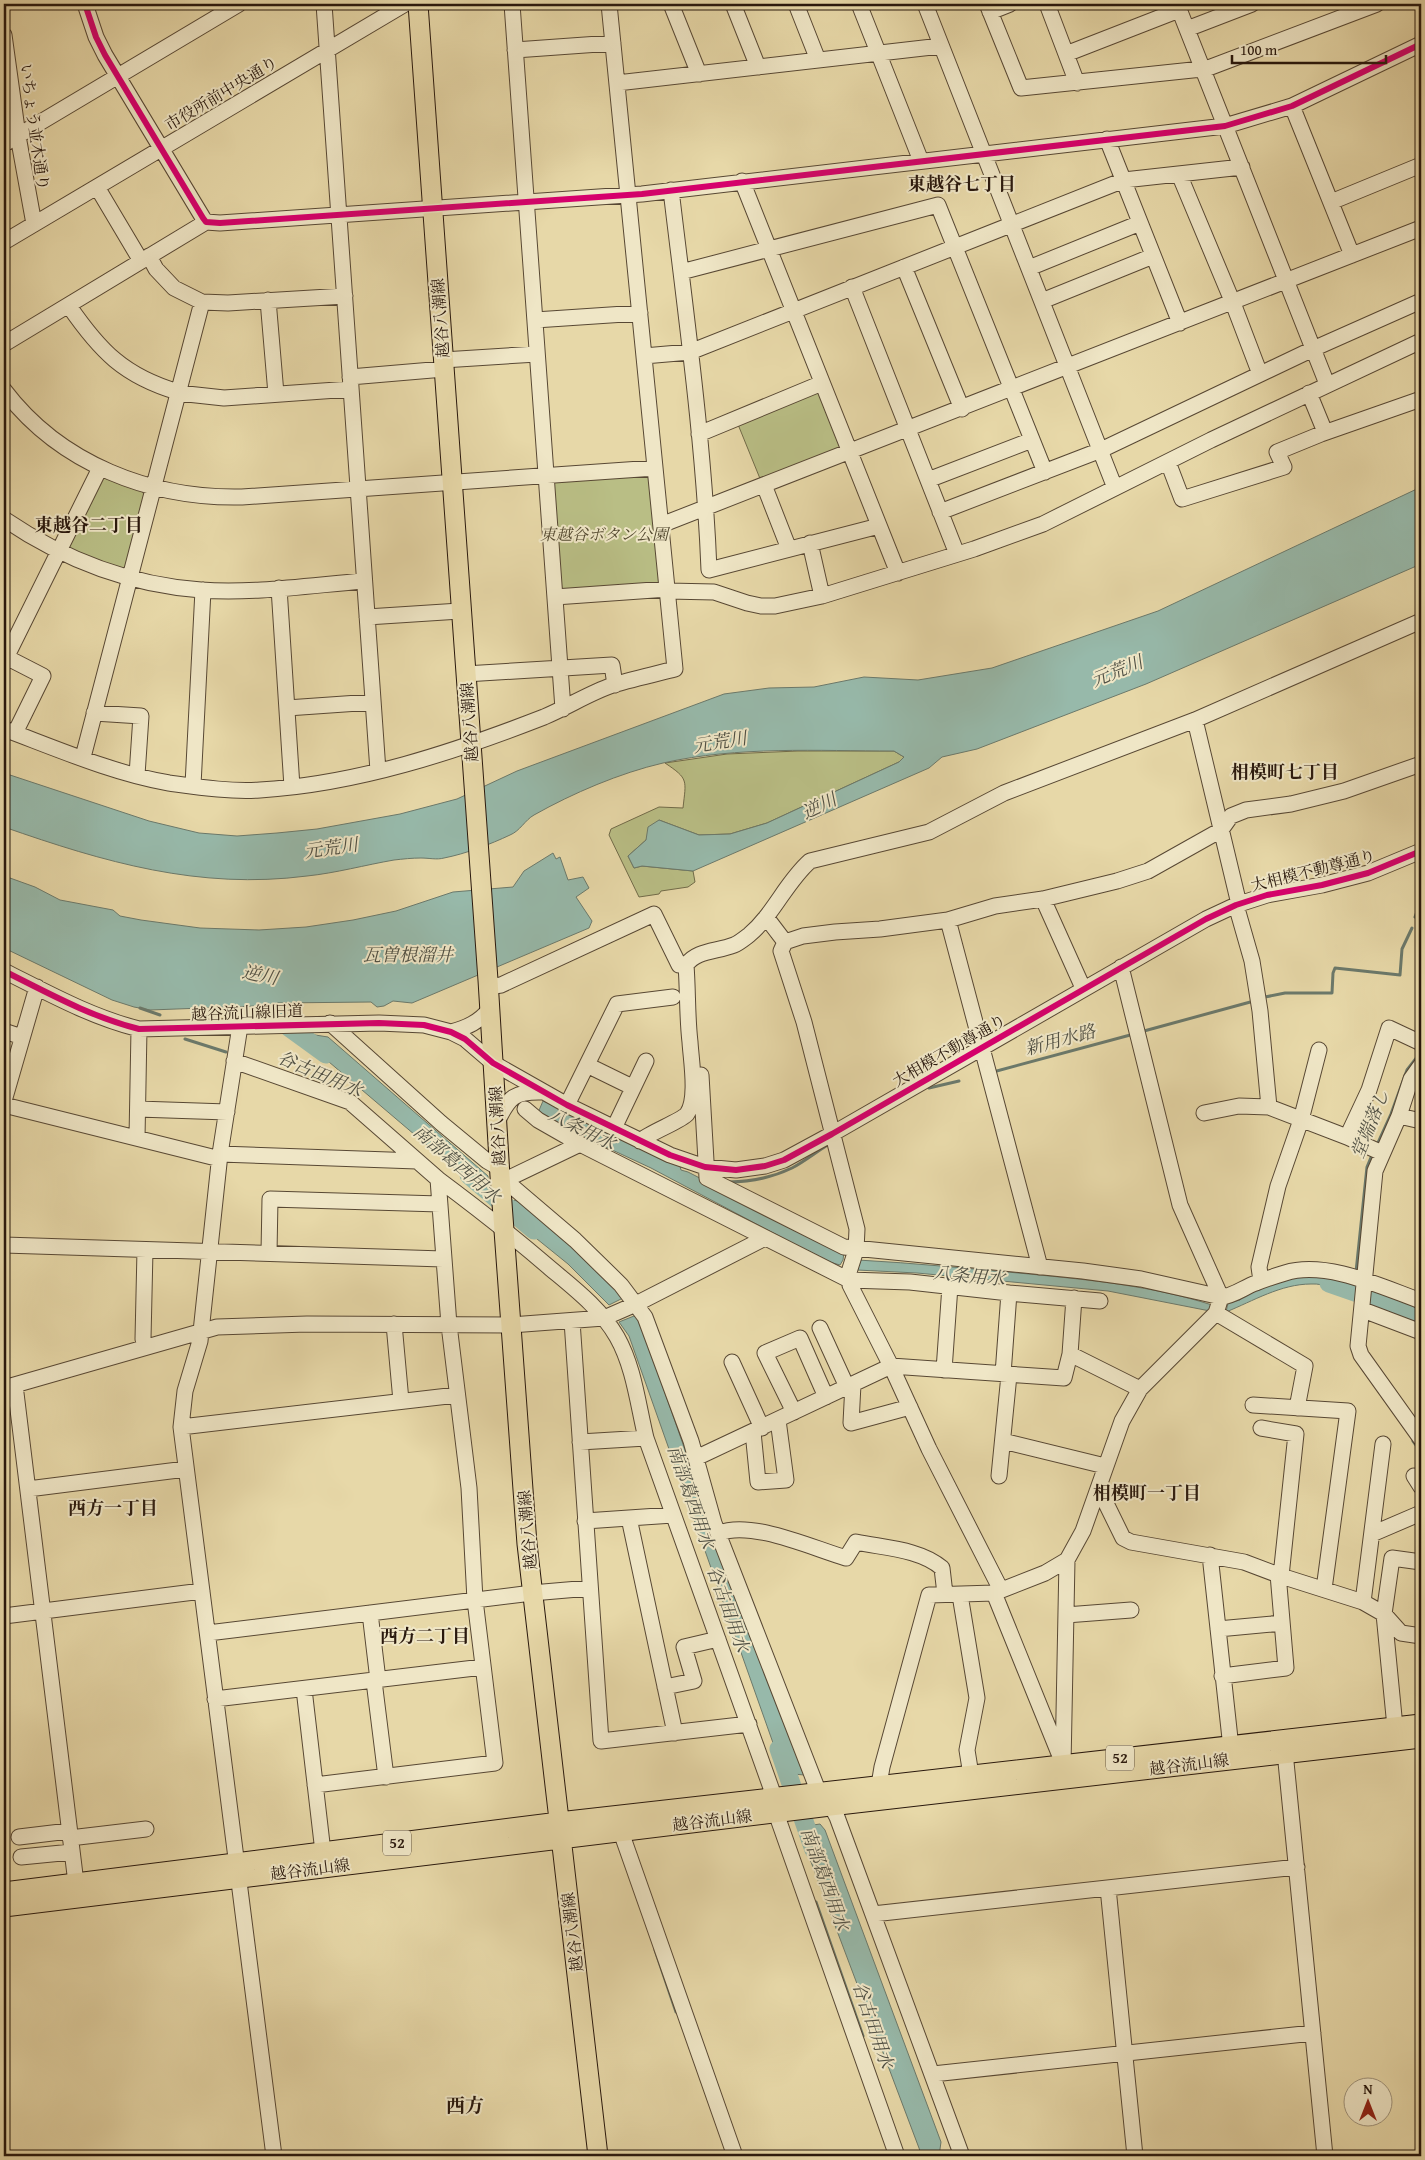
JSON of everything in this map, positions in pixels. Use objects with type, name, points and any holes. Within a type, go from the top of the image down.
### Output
[{"type":"main road","name":"越谷八潮線","points":[[418,4],[504,1228],[532,1593],[598,2156]]},
{"type":"main road","name":"越谷流山線","points":[[4,1907],[77,1900],[323,1852],[560,1831],[621,1832],[824,1799],[1232,1752],[1421,1724]]},
{"type":"main road","name":"越谷流山線","points":[[824,1799],[879,1785],[1063,1765],[1232,1752],[1285,1752],[1421,1738]]},
{"type":"main road","name":"越谷流山線","points":[[4,1892],[76,1883],[237,1870],[776,1806]]},
{"type":"street","points":[[85,4],[96,37],[206,222]]},
{"type":"street","points":[[4,144],[239,4]]},
{"type":"street","points":[[324,4],[378,771]]},
{"type":"street","name":"市役所前中央通り","points":[[4,242],[405,4]]},
{"type":"street","points":[[512,4],[562,709]]},
{"type":"street","points":[[100,468],[5,659],[43,676],[9,731],[83,758],[169,783],[242,790],[292,787],[378,771],[471,750],[615,685],[675,669],[609,4]]},
{"type":"street","points":[[671,4],[699,74]]},
{"type":"street","points":[[733,4],[758,67]]},
{"type":"street","points":[[796,4],[818,60]]},
{"type":"street","points":[[859,4],[921,161]]},
{"type":"street","points":[[925,4],[1115,488]]},
{"type":"street","points":[[1010,4],[988,8],[1021,88],[1203,70],[1377,4]]},
{"type":"street","points":[[1047,4],[1077,83]]},
{"type":"street","points":[[1187,29],[1252,4]]},
{"type":"street","points":[[1066,54],[1178,7],[1327,384]]},
{"type":"street","name":"いちょう並木通り","points":[[4,35],[18,136],[34,224]]},
{"type":"street","points":[[515,50],[612,44]]},
{"type":"street","points":[[4,344],[206,222],[628,195],[1225,126],[1292,106],[1421,44]]},
{"type":"street","points":[[617,83],[941,46]]},
{"type":"street","points":[[1292,106],[1352,255]]},
{"type":"street","points":[[1107,139],[1180,323]]},
{"type":"street","points":[[1331,202],[1421,165]]},
{"type":"street","points":[[644,356],[690,352],[1124,180],[1242,168]]},
{"type":"street","points":[[1179,174],[1233,303],[1260,374]]},
{"type":"street","points":[[742,181],[898,573]]},
{"type":"street","points":[[97,187],[145,259],[174,288],[202,302],[345,296]]},
{"type":"street","points":[[672,190],[699,434],[709,570],[879,526]]},
{"type":"street","points":[[681,272],[938,205],[1045,472]]},
{"type":"street","points":[[1029,268],[1140,224]]},
{"type":"street","points":[[661,525],[1068,368],[1421,228]]},
{"type":"street","points":[[1042,301],[1153,256]]},
{"type":"street","points":[[904,267],[962,409]]},
{"type":"street","points":[[852,287],[957,554]]},
{"type":"street","points":[[268,300],[276,394]]},
{"type":"street","points":[[940,512],[1101,450],[1313,349],[1421,301]]},
{"type":"street","points":[[83,758],[202,302]]},
{"type":"street","points":[[69,306],[103,351],[151,383],[178,392],[224,398],[276,394],[350,383],[444,365],[537,354]]},
{"type":"street","points":[[535,320],[640,313]]},
{"type":"street","points":[[555,597],[668,590],[714,592],[761,606],[775,606],[822,596],[957,554],[1043,524],[1327,384],[1421,341]]},
{"type":"street","points":[[699,434],[822,383]]},
{"type":"street","points":[[4,390],[19,409],[49,436],[65,448],[100,468],[130,481],[189,495],[216,497],[359,489],[655,468]]},
{"type":"street","points":[[1309,393],[1325,432]]},
{"type":"street","points":[[1168,462],[1182,499],[1284,467],[1277,452],[1325,432],[1421,399]]},
{"type":"street","points":[[928,480],[1032,440]]},
{"type":"street","points":[[764,485],[789,549]]},
{"type":"street","points":[[4,519],[59,551],[130,579],[202,590],[279,588],[364,581]]},
{"type":"street","points":[[810,543],[822,596]]},
{"type":"street","points":[[279,588],[292,787]]},
{"type":"street","points":[[193,786],[202,590]]},
{"type":"street","points":[[367,616],[460,611]]},
{"type":"street","points":[[640,1141],[651,1132],[682,1118],[688,1113],[693,1090],[694,1067],[690,1043],[686,965],[695,955],[735,945],[751,933],[766,917],[797,873],[810,862],[929,832],[1004,793],[1195,720],[1421,621]]},
{"type":"street","points":[[465,674],[612,665],[615,685]]},
{"type":"street","points":[[287,708],[373,702]]},
{"type":"street","points":[[94,713],[141,716],[137,775]]},
{"type":"street","points":[[1195,720],[1252,961],[1260,1011],[1268,1107]]},
{"type":"street","points":[[1063,1765],[998,1591],[891,1366],[850,1285],[849,1276],[856,1250],[858,1229],[804,1022],[781,951],[785,942],[803,936],[948,920],[995,906],[1043,899],[1148,871],[1221,830],[1231,816],[1246,810],[1291,804],[1344,791],[1421,764]]},
{"type":"street","name":"大相模不動尊通り","points":[[493,1062],[567,1105],[679,1158],[705,1167],[736,1170],[765,1166],[784,1160],[832,1134],[1206,918],[1238,904],[1355,876],[1421,851]]},
{"type":"street","points":[[1043,899],[1083,988]]},
{"type":"street","points":[[488,984],[501,985],[654,914],[679,965],[686,965]]},
{"type":"street","points":[[766,917],[785,942]]},
{"type":"street","points":[[948,920],[1040,1267]]},
{"type":"street","points":[[1121,966],[1180,1205],[1219,1305]]},
{"type":"street","name":"越谷流山線旧道","points":[[4,971],[104,1019],[139,1029],[330,1023],[412,1024],[451,1032],[465,1040],[493,1062]]},
{"type":"street","points":[[4,1101],[37,987]]},
{"type":"street","points":[[567,1105],[617,1004],[673,998]]},
{"type":"street","points":[[451,1032],[472,1025],[490,1009]]},
{"type":"street","points":[[330,1023],[575,1240],[621,1285],[645,1317],[691,1441],[719,1533],[824,1799],[837,1817],[962,2156]]},
{"type":"street","points":[[240,1026],[220,1156],[202,1330],[185,1391],[181,1427],[274,2156]]},
{"type":"street","points":[[1347,1137],[1369,1090],[1389,1028],[1421,1043]]},
{"type":"street","points":[[137,1138],[139,1029]]},
{"type":"street","points":[[4,1031],[22,1037]]},
{"type":"street","points":[[690,1043],[700,1059],[707,1178],[844,1247],[856,1250],[1040,1267],[1141,1279],[1219,1305],[1305,1366],[1297,1408]]},
{"type":"street","points":[[1261,1281],[1259,1267],[1278,1186],[1301,1120],[1319,1050]]},
{"type":"street","points":[[234,1061],[350,1102],[438,1179],[504,1228],[572,1286],[604,1318],[617,1337],[630,1370],[646,1438],[749,1724],[897,2156]]},
{"type":"street","points":[[614,1128],[646,1061]]},
{"type":"street","points":[[587,1065],[632,1088]]},
{"type":"street","points":[[1421,1065],[1411,1079],[1399,1116],[1377,1151],[1358,1346],[1361,1355],[1421,1439]]},
{"type":"street","points":[[497,1122],[505,1105],[511,1098],[526,1092],[544,1092]]},
{"type":"street","points":[[4,1105],[137,1138],[220,1156],[417,1161]]},
{"type":"street","points":[[1204,1113],[1239,1106],[1268,1107],[1347,1137],[1377,1151]]},
{"type":"street","points":[[138,1109],[226,1112]]},
{"type":"street","points":[[525,1109],[538,1120],[580,1144],[765,1238],[849,1276],[1100,1301]]},
{"type":"street","points":[[1399,1116],[1421,1121]]},
{"type":"street","points":[[501,1175],[580,1144]]},
{"type":"street","points":[[315,1785],[494,1763],[475,1600],[469,1488],[449,1325],[438,1179]]},
{"type":"street","points":[[269,1253],[270,1199],[440,1204]]},
{"type":"street","points":[[76,1883],[28,1489],[9,1386],[217,1327],[394,1324],[511,1325],[604,1318],[636,1304],[765,1238]]},
{"type":"street","points":[[4,1245],[443,1259]]},
{"type":"street","points":[[145,1250],[143,1339],[146,1347]]},
{"type":"street","points":[[1063,1765],[1067,1560],[1083,1531],[1122,1420],[1140,1389],[1227,1297],[1261,1281],[1287,1272],[1317,1268],[1364,1295],[1421,1332]]},
{"type":"street","points":[[944,1370],[950,1286]]},
{"type":"street","points":[[999,1476],[1003,1440],[1009,1293]]},
{"type":"street","points":[[1364,1295],[1421,1301]]},
{"type":"street","points":[[696,1458],[891,1366],[1064,1378],[1070,1354],[1074,1298]]},
{"type":"street","points":[[572,1321],[601,1741],[749,1724]]},
{"type":"street","points":[[394,1324],[401,1401]]},
{"type":"street","points":[[820,1328],[850,1386],[851,1423],[910,1407]]},
{"type":"street","points":[[794,1412],[765,1353],[800,1338],[826,1397]]},
{"type":"street","points":[[1070,1354],[1140,1389]]},
{"type":"street","points":[[732,1362],[757,1430],[758,1482],[786,1480],[778,1420]]},
{"type":"street","points":[[181,1427],[457,1395]]},
{"type":"street","points":[[1253,1405],[1348,1411],[1324,1589]]},
{"type":"street","points":[[1222,1676],[1286,1668],[1280,1575],[1296,1434],[1261,1428]]},
{"type":"street","points":[[580,1442],[646,1438]]},
{"type":"street","points":[[1003,1440],[1105,1466]]},
{"type":"street","points":[[1363,1602],[1383,1444]]},
{"type":"street","points":[[28,1489],[186,1469]]},
{"type":"street","points":[[1099,1489],[1123,1538],[1131,1542],[1244,1562],[1363,1602],[1384,1614],[1401,1632],[1421,1636]]},
{"type":"street","points":[[1372,1534],[1421,1513]]},
{"type":"street","points":[[585,1521],[673,1515]]},
{"type":"street","points":[[629,1518],[675,1733]]},
{"type":"street","points":[[719,1533],[728,1529],[752,1529],[846,1558],[856,1542],[906,1552],[931,1559],[942,1568],[945,1594]]},
{"type":"street","points":[[1210,1555],[1222,1676],[1232,1752]]},
{"type":"street","points":[[1395,1727],[1384,1614],[1392,1558],[1421,1562]]},
{"type":"street","points":[[879,1785],[882,1767],[929,1596],[998,1591],[1045,1574],[1067,1560]]},
{"type":"street","points":[[208,1632],[532,1593],[590,1588]]},
{"type":"street","points":[[4,1616],[202,1591]]},
{"type":"street","points":[[960,1595],[977,1698],[967,1750],[971,1775]]},
{"type":"street","points":[[1066,1616],[1131,1610]]},
{"type":"street","points":[[370,1613],[386,1777]]},
{"type":"street","points":[[1218,1629],[1282,1624]]},
{"type":"street","points":[[665,1687],[694,1681],[684,1646],[718,1639]]},
{"type":"street","points":[[215,1699],[483,1667]]},
{"type":"street","points":[[304,1689],[323,1852]]},
{"type":"street","points":[[1285,1752],[1325,2156]]},
{"type":"street","points":[[21,1857],[71,1841],[146,1829]]},
{"type":"street","points":[[621,1832],[735,2156]]},
{"type":"street","points":[[19,1837],[71,1841]]},
{"type":"street","points":[[873,1914],[1297,1867]]},
{"type":"street","points":[[1108,1888],[1135,2156]]},
{"type":"street","points":[[933,2074],[1313,2033]]},
{"type":"green space","points":[[815,391],[820,393],[842,447],[761,481],[737,422]]},
{"type":"green space","name":"東越谷ボタン公園","points":[[644,473],[649,479],[660,580],[655,586],[562,593],[550,486],[555,479]]},
{"type":"green space","points":[[107,478],[142,491],[146,498],[128,567],[121,571],[70,552],[68,544],[100,479]]},
{"type":"green space","points":[[798,751],[894,751],[904,757],[899,762],[767,823],[730,834],[699,835],[659,820],[646,840],[628,856],[634,868],[642,866],[693,871],[695,882],[688,887],[639,897],[609,835],[611,829],[659,807],[683,808],[684,781],[678,773],[665,763],[727,754]]},
{"type":"water","points":[[1421,487],[1421,564],[1146,684],[977,749],[942,757],[929,768],[693,871],[642,866],[634,868],[628,856],[646,840],[648,827],[659,820],[699,835],[730,834],[767,823],[899,762],[904,757],[894,751],[807,750],[720,754],[663,763],[630,772],[565,799],[534,815],[514,833],[460,854],[439,859],[394,860],[318,875],[267,879],[228,879],[152,870],[115,862],[4,827],[4,773],[149,821],[199,833],[237,836],[277,833],[317,829],[400,814],[457,799],[517,771],[724,694],[769,688],[814,687],[864,677],[918,680],[992,668],[1158,611]]},
{"type":"water","name":"瓦曽根溜井","points":[[553,853],[556,859],[560,857],[568,880],[583,877],[589,888],[576,897],[592,921],[589,928],[412,1003],[393,1001],[384,1006],[377,1007],[371,1002],[277,1003],[269,1010],[262,1010],[256,1006],[150,1010],[112,1000],[4,948],[4,881],[8,883],[10,878],[35,887],[60,900],[113,910],[120,916],[200,928],[259,930],[306,927],[353,920],[396,911],[453,892],[513,887],[524,871]]},
{"type":"water","points":[[309,1034],[328,1037],[488,1176],[488,1197],[309,1045],[305,1037]]},
{"type":"water","points":[[543,1101],[680,1166],[681,1170],[844,1252],[843,1260],[840,1265],[826,1261],[651,1168],[537,1115]]},
{"type":"water","points":[[514,1200],[520,1202],[564,1238],[623,1298],[609,1305],[568,1264],[516,1222]]},
{"type":"water","points":[[858,1260],[1099,1281],[1145,1288],[1212,1305],[1210,1311],[1108,1291],[917,1273],[857,1270]]},
{"type":"water","points":[[1305,1274],[1352,1283],[1352,1296],[1321,1285],[1300,1285],[1267,1294],[1226,1312],[1228,1303],[1240,1300],[1244,1293]]},
{"type":"water","points":[[1374,1293],[1421,1310],[1421,1321],[1372,1304]]},
{"type":"water","points":[[634,1316],[638,1318],[644,1333],[711,1524],[804,1775],[783,1773],[779,1764],[629,1336],[619,1322]]},
{"type":"water","points":[[820,1824],[825,1830],[941,2142],[939,2156],[922,2156],[802,1838],[800,1827]]},
{"type":"waterway","name":"新用水路","points":[[1415,917],[1418,909],[1421,909]]},
{"type":"waterway","name":"新用水路","points":[[1265,997],[1285,993],[1332,993],[1335,968],[1400,975],[1402,949],[1412,928]]},
{"type":"waterway","name":"南部葛西用水","points":[[263,985],[264,1009],[326,1054]]},
{"type":"waterway","name":"新用水路","points":[[1144,1031],[1254,1001]]},
{"type":"waterway","name":"谷古田用水","points":[[140,1008],[160,1015]]},
{"type":"waterway","name":"新用水路","points":[[993,1072],[1134,1034]]},
{"type":"waterway","name":"谷古田用水","points":[[185,1039],[226,1052]]},
{"type":"waterway","name":"堂端落し","points":[[1376,1147],[1391,1114],[1407,1070],[1421,1052]]},
{"type":"waterway","name":"新用水路","points":[[929,1088],[959,1081]]},
{"type":"waterway","name":"新用水路","points":[[729,1182],[745,1181],[777,1174],[792,1168],[826,1146]]},
{"type":"waterway","name":"堂端落し","points":[[1356,1272],[1367,1167],[1372,1155]]},
{"type":"waterway","name":"南部葛西用水","points":[[469,1175],[534,1230]]},
{"type":"waterway","name":"八条用水","points":[[1329,1283],[1421,1315]]},
{"type":"waterway","name":"堂端落し","points":[[1413,1441],[1421,1452]]},
{"type":"waterway","name":"南部葛西用水","points":[[779,1749],[814,1850]]},
{"type":"waterway","name":"谷古田用水","points":[[816,1902],[863,2036]]},
{"type":"waterway","points":[[655,1950],[676,2012]]},
{"type":"cycle path","points":[[85,4],[96,37],[105,55],[203,218],[206,222],[220,223],[642,194],[1225,126],[1292,106],[1421,44]]},
{"type":"cycle path","points":[[4,971],[87,1011],[139,1029],[379,1023],[424,1025],[451,1032],[465,1039],[493,1063],[567,1105],[670,1155],[705,1167],[736,1170],[765,1166],[784,1160],[1206,919],[1236,905],[1267,895],[1322,885],[1368,873],[1421,851]]},
{"type":"district","name":"東越谷七丁目","points":[[962,184]]},
{"type":"district","name":"東越谷二丁目","points":[[89,525]]},
{"type":"district","name":"相模町七丁目","points":[[1285,772]]},
{"type":"district","name":"相模町一丁目","points":[[1147,1493]]},
{"type":"district","name":"西方一丁目","points":[[113,1508]]},
{"type":"district","name":"西方二丁目","points":[[425,1636]]},
{"type":"district","name":"西方","points":[[465,2105]]},
{"type":"water label","name":"元荒川","points":[[1117,671]]},
{"type":"water label","name":"元荒川","points":[[720,742]]},
{"type":"water label","name":"逆川","points":[[819,806]]},
{"type":"water label","name":"元荒川","points":[[331,848]]},
{"type":"water label","name":"逆川","points":[[260,975]]}]
